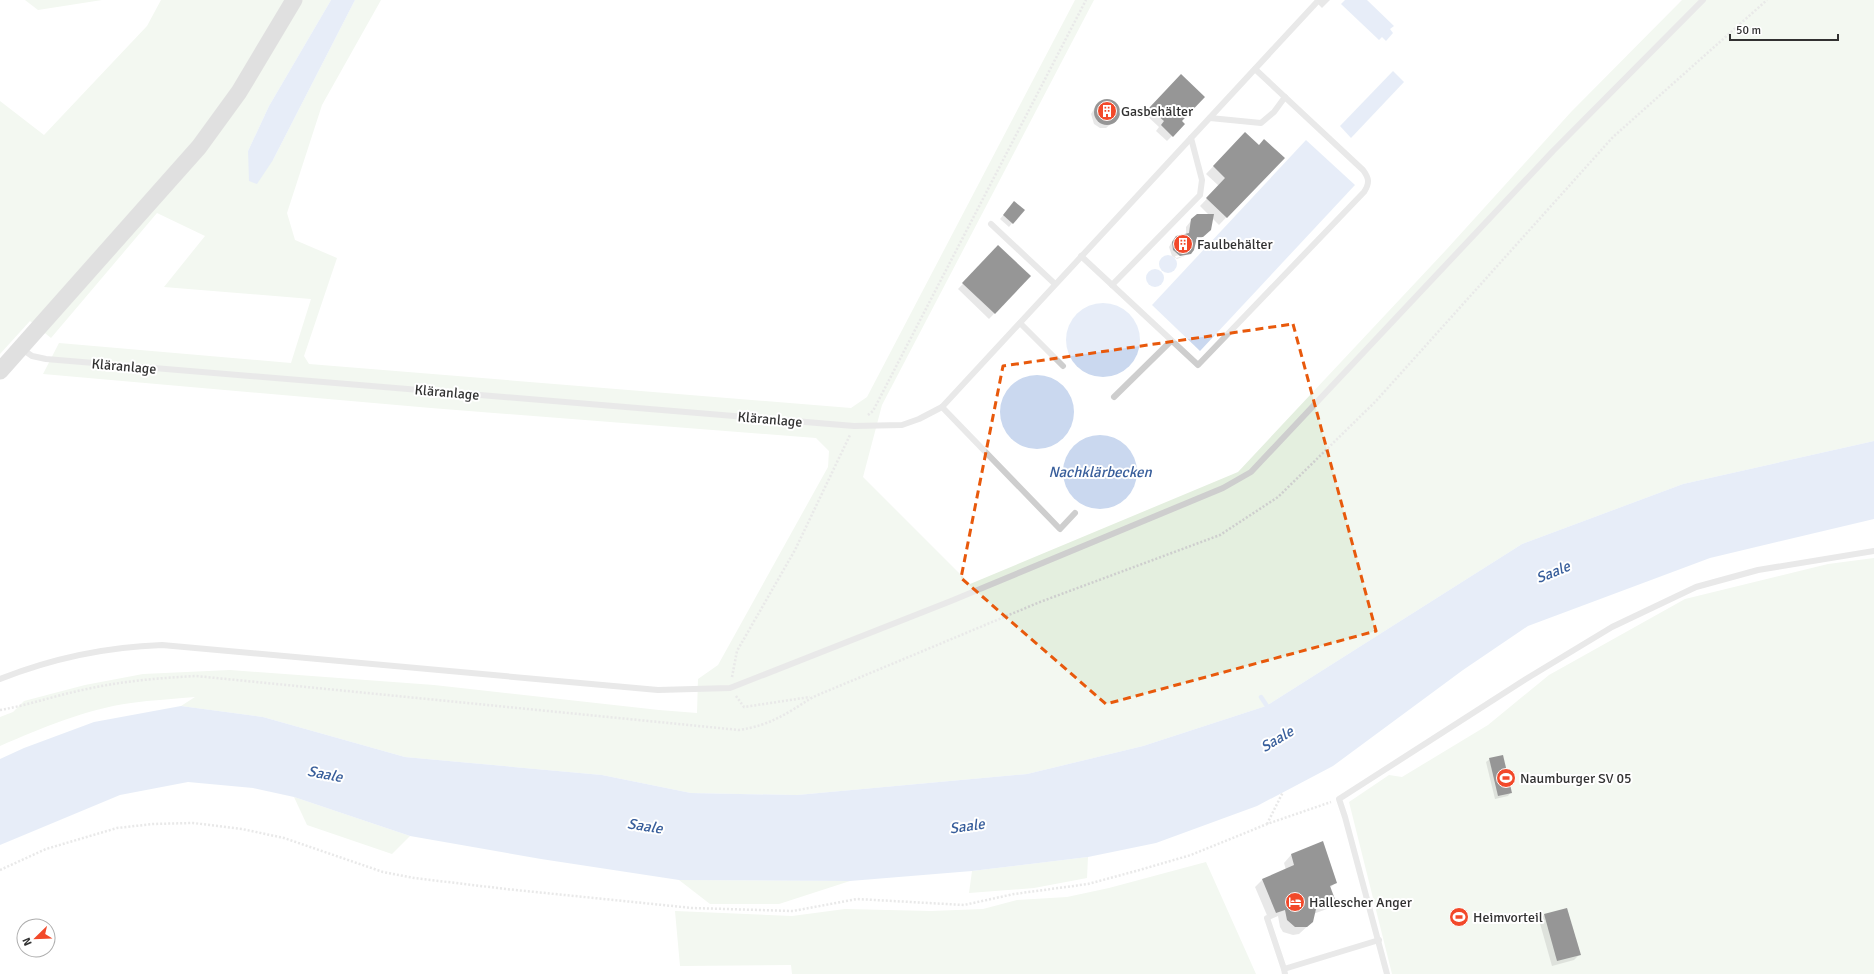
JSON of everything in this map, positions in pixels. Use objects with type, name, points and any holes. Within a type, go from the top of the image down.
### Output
[{"type":"street","points":[[0,372],[200,147],[239,92],[294,0]]},
{"type":"lane","points":[[0,679],[68,656],[115,648],[162,645],[658,690],[730,688],[951,601],[1223,488],[1251,472],[1553,151],[1702,0]]},
{"type":"lane","name":"Kläranlage","points":[[20,348],[32,356],[46,359],[854,426],[902,425],[919,419],[942,407],[1316,3]]},
{"type":"lane","points":[[1082,256],[1198,366],[1364,192],[1369,185],[1368,177],[1363,170],[1255,69]]},
{"type":"lane","points":[[1210,118],[1261,123],[1274,112],[1285,97]]},
{"type":"lane","points":[[1112,285],[1200,195],[1202,180],[1191,138]]},
{"type":"lane","points":[[991,224],[1055,284]]},
{"type":"lane","points":[[1020,323],[1062,366]]},
{"type":"lane","points":[[1114,397],[1171,340]]},
{"type":"lane","points":[[942,407],[1060,529],[1075,513]]},
{"type":"lane","points":[[1387,974],[1345,817],[1338,799],[1612,626],[1696,587],[1758,570],[1874,551]]},
{"type":"lane","points":[[1267,918],[1285,972],[1379,940]]},
{"type":"path","points":[[813,697],[744,707],[730,688],[737,651],[795,550],[854,426],[873,411],[1086,0]]},
{"type":"path","points":[[0,710],[86,689],[144,679],[196,676],[739,730],[758,727],[781,718],[813,697],[1040,602],[1220,535],[1278,497],[1376,401],[1613,137],[1767,0]]},
{"type":"path","points":[[1267,824],[1283,792]]},
{"type":"path","points":[[0,870],[46,849],[116,828],[153,824],[193,823],[242,829],[284,838],[383,872],[414,878],[506,889],[692,908],[793,911],[857,899],[964,905],[1014,894],[1088,884],[1136,871],[1191,855],[1267,824],[1338,799]]},
{"type":"highlighted area","points":[[1293,324],[1376,631],[1106,704],[961,578],[1003,366]]},
{"type":"green space","points":[[25,0],[102,0],[38,10]]},
{"type":"green space","points":[[161,0],[331,0],[269,106],[248,151],[273,160],[355,0],[381,0],[322,105],[287,213],[295,240],[337,258],[304,356],[309,364],[851,408],[867,397],[1075,0],[1094,0],[882,405],[863,477],[970,584],[1238,472],[1446,250],[1571,112],[1682,0],[1874,0],[1874,441],[1683,484],[1522,544],[1266,706],[1143,746],[1027,774],[797,795],[691,793],[602,775],[405,757],[263,717],[181,706],[195,697],[139,702],[81,714],[0,746],[0,717],[13,712],[24,701],[85,685],[143,674],[230,670],[434,685],[697,713],[698,679],[718,665],[828,467],[829,451],[816,438],[431,408],[43,374],[59,343],[291,363],[311,299],[164,287],[205,236],[157,213],[51,338],[30,321],[0,354],[0,101],[44,135],[147,26]]},
{"type":"green space","points":[[1874,558],[1874,974],[1392,974],[1349,802],[1389,775],[1402,777],[1488,725],[1549,675],[1685,599],[1828,564]]},
{"type":"green space","points":[[294,797],[410,836],[392,854],[307,825]]},
{"type":"green space","points":[[1088,857],[1087,878],[1034,888],[969,893],[972,871]]},
{"type":"green space","points":[[1206,862],[1256,974],[792,974],[791,965],[680,966],[675,911],[792,916],[845,909],[931,911],[983,909],[1017,900],[1067,897],[1109,888]]},
{"type":"green space","points":[[679,880],[850,881],[779,904],[710,904]]},
{"type":"water","points":[[331,0],[355,0],[273,160],[257,184],[249,181],[248,151],[269,106]]},
{"type":"water","points":[[1345,0],[1367,0],[1394,26],[1390,29],[1393,33],[1386,41],[1382,37],[1379,40],[1341,4]]},
{"type":"water","points":[[1393,71],[1404,82],[1351,138],[1340,126]]},
{"type":"water","points":[[1306,140],[1355,185],[1200,351],[1152,305]]},
{"type":"water","points":[[1168,255],[1174,258],[1177,264],[1174,270],[1168,273],[1162,270],[1159,264],[1162,258]]},
{"type":"water","points":[[1155,269],[1161,272],[1164,278],[1161,284],[1155,287],[1149,284],[1146,278],[1149,272]]},
{"type":"water","points":[[1096,303],[1110,303],[1124,309],[1134,319],[1140,333],[1138,354],[1134,361],[1124,371],[1110,377],[1096,377],[1082,371],[1072,361],[1066,347],[1066,333],[1072,319],[1082,309]]},
{"type":"water","name":"Nachklärbecken","points":[[1030,375],[1044,375],[1058,381],[1068,391],[1074,405],[1074,419],[1068,433],[1058,443],[1044,449],[1030,449],[1016,443],[1006,433],[1000,419],[1000,405],[1006,391],[1016,381]]},
{"type":"water","name":"Nachklärbecken","points":[[1093,435],[1107,435],[1121,441],[1131,451],[1137,465],[1137,479],[1131,493],[1121,503],[1107,509],[1093,509],[1079,503],[1069,493],[1063,479],[1063,465],[1069,451],[1079,441]]},
{"type":"water","name":"Saale","points":[[1874,441],[1874,519],[1710,558],[1528,626],[1463,670],[1333,766],[1257,806],[1156,843],[1088,857],[972,871],[850,881],[679,880],[541,859],[410,836],[294,797],[253,788],[188,782],[120,795],[0,845],[0,759],[24,748],[94,722],[181,706],[263,717],[405,757],[602,775],[691,793],[797,795],[1027,774],[1143,746],[1266,706],[1522,544],[1683,484]]},
{"type":"building","points":[[1181,74],[1205,97],[1182,121],[1185,124],[1173,137],[1161,125],[1164,121],[1149,108]]},
{"type":"building","name":"Gasbehälter","points":[[1107,99],[1116,103],[1120,112],[1116,121],[1107,125],[1098,121],[1094,112],[1098,103]]},
{"type":"building","points":[[1245,132],[1259,145],[1264,139],[1285,158],[1227,218],[1206,198],[1225,178],[1213,166]]},
{"type":"building","points":[[1014,201],[1025,210],[1013,224],[1003,215]]},
{"type":"building","points":[[1197,214],[1214,214],[1211,230],[1203,237],[1197,237],[1194,250],[1191,254],[1180,256],[1173,250],[1172,242],[1176,236],[1189,233],[1191,219]]},
{"type":"building","points":[[998,245],[1031,276],[995,314],[962,283]]},
{"type":"building","points":[[1503,755],[1512,793],[1498,796],[1489,758]]},
{"type":"building","points":[[1323,841],[1337,883],[1330,886],[1336,902],[1316,909],[1313,922],[1307,927],[1295,927],[1287,920],[1285,910],[1276,913],[1262,879],[1294,865],[1291,854]]},
{"type":"building","points":[[1567,908],[1581,955],[1557,961],[1544,914]]},
{"type":"waterway","points":[[1261,697],[1269,709]]},
{"type":"place","name":"Gasbehälter","points":[[1107,111]]},
{"type":"place","name":"Faulbehälter","points":[[1183,244]]},
{"type":"place","name":"Naumburger SV 05","points":[[1506,778]]},
{"type":"place","name":"Hallescher Anger","points":[[1295,902]]},
{"type":"place","name":"Heimvorteil","points":[[1459,917]]}]
